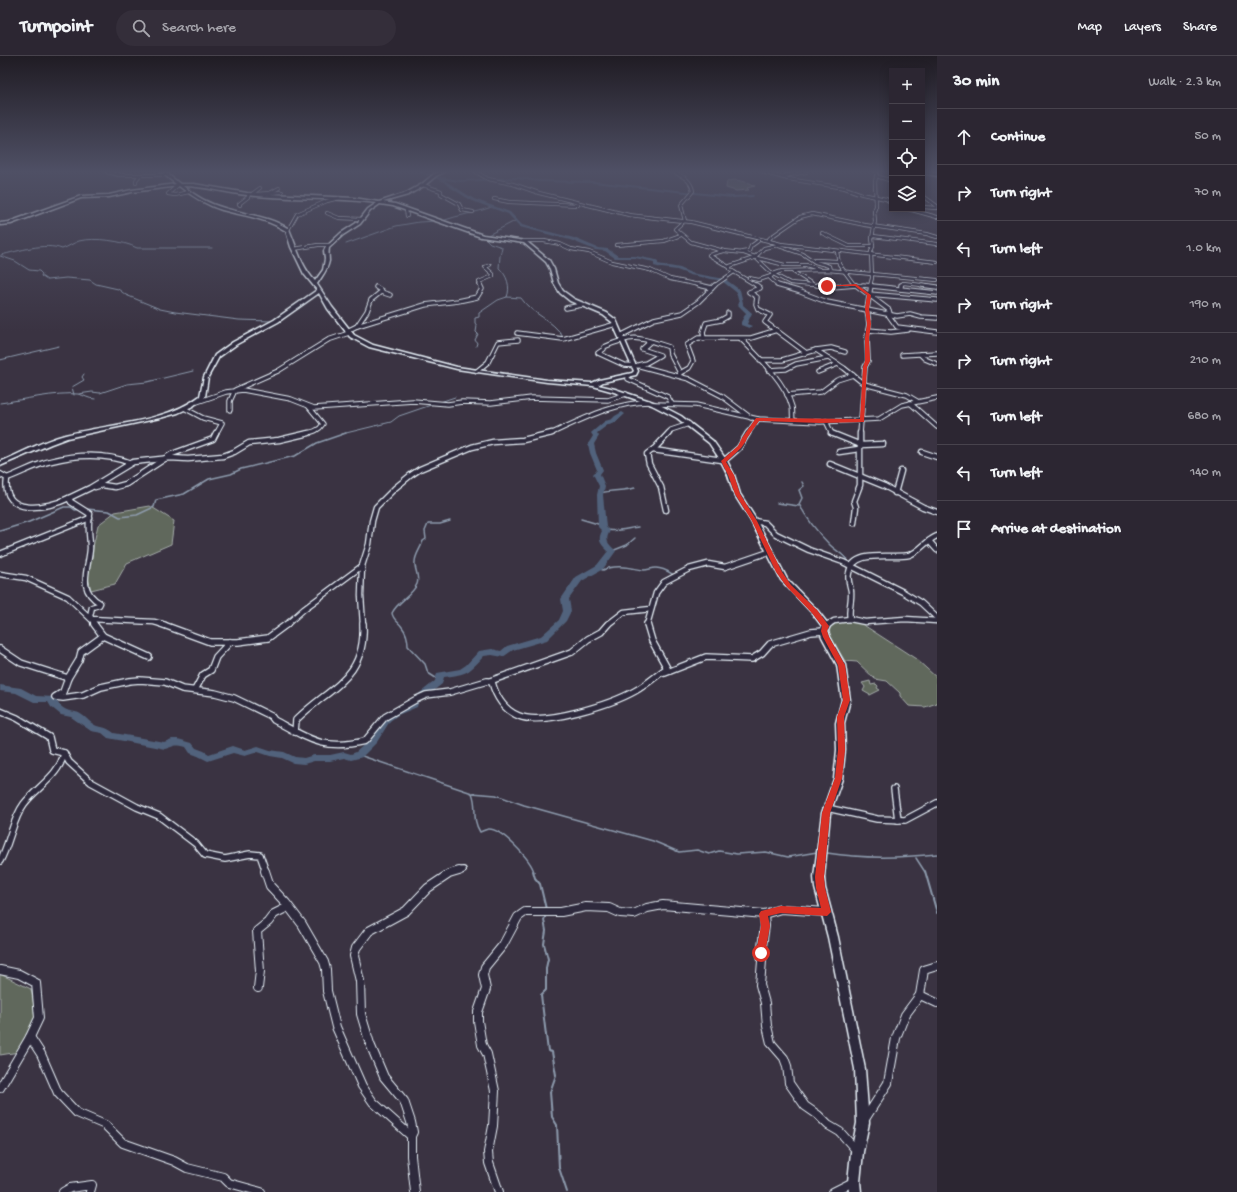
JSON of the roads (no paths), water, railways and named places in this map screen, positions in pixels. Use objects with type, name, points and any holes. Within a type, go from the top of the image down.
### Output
[{"type":"street","points":[[279,225],[288,230],[294,249],[306,274],[348,332],[357,339],[377,348],[448,366],[592,385],[652,403],[689,424],[709,439],[723,461],[740,499],[754,521],[784,580],[815,612],[825,628],[841,665],[846,700],[841,717],[841,750],[838,778],[827,808],[819,877],[820,888],[827,912],[856,1044],[862,1094],[863,1123],[854,1182],[855,1192]]},
{"type":"street","points":[[288,230],[291,225]]},
{"type":"street","points":[[314,284],[326,270],[326,251],[330,245],[345,231],[355,225]]},
{"type":"street","points":[[453,225],[482,236],[523,241],[544,241],[560,244],[571,249],[589,252],[607,261],[650,270],[670,279],[712,288]]},
{"type":"street","points":[[679,225],[675,228],[681,235],[691,242],[785,265],[806,266],[824,270]]},
{"type":"street","points":[[705,225],[757,240],[781,244],[937,262]]},
{"type":"street","points":[[770,242],[769,239],[771,237],[788,225]]},
{"type":"street","points":[[869,225],[937,237]]},
{"type":"street","points":[[854,523],[856,507],[854,501],[860,485],[860,433],[865,367],[868,361],[867,338],[869,320],[867,309],[872,278],[871,255],[874,226]]},
{"type":"street","points":[[822,234],[828,235],[849,246],[873,246]]},
{"type":"street","points":[[616,245],[664,241],[681,235]]},
{"type":"street","points":[[872,236],[937,244]]},
{"type":"street","points":[[757,240],[761,250]]},
{"type":"street","points":[[740,253],[749,251],[751,246],[757,240]]},
{"type":"street","points":[[523,241],[538,251],[548,261],[561,292],[582,305],[606,314],[616,324],[636,365],[636,373],[601,381],[592,385]]},
{"type":"street","points":[[729,267],[734,264],[756,258],[761,250],[781,244]]},
{"type":"street","points":[[294,249],[318,245],[330,245]]},
{"type":"street","points":[[776,245],[802,254],[812,261],[829,266],[830,270]]},
{"type":"street","points":[[802,254],[805,247]]},
{"type":"street","points":[[724,251],[709,255],[726,264],[734,272],[745,277],[760,288],[749,292],[757,297],[758,303],[756,304],[758,309],[770,315],[765,322],[805,352]]},
{"type":"street","points":[[837,251],[838,261],[844,272],[856,285],[869,294],[879,304],[889,310],[888,314],[897,327],[918,329],[936,333]]},
{"type":"street","points":[[756,258],[772,275],[790,283],[829,287],[856,285],[871,286],[937,293]]},
{"type":"street","points":[[812,261],[838,261]]},
{"type":"street","points":[[0,464],[67,436],[141,421],[235,390],[278,371],[328,340],[348,332],[357,326],[402,311],[425,306],[466,301],[477,297],[482,289],[479,282],[493,276],[493,274],[485,267],[490,265]]},
{"type":"street","points":[[745,277],[759,280],[782,271],[830,270],[937,280]]},
{"type":"street","points":[[792,271],[814,285]]},
{"type":"street","points":[[650,342],[642,349],[660,355],[646,363],[624,365],[614,362],[598,353],[604,349],[604,347],[654,319],[682,313],[698,302],[712,288],[734,272]]},
{"type":"street","points":[[772,275],[771,280],[780,287],[798,291],[824,301],[888,314],[902,316],[914,314],[920,317],[937,318]]},
{"type":"street","points":[[901,289],[901,284],[903,283],[937,286]]},
{"type":"street","points":[[376,287],[381,290],[381,292],[390,295]]},
{"type":"street","points":[[197,402],[203,394],[206,377],[217,356],[235,343],[276,321],[319,291]]},
{"type":"street","points":[[357,326],[367,311],[371,300],[381,292]]},
{"type":"street","points":[[869,294],[937,300]]},
{"type":"street","points":[[566,308],[582,305]]},
{"type":"street","points":[[704,339],[703,332],[706,323],[722,320],[728,316],[728,313]]},
{"type":"street","points":[[517,333],[536,337],[563,339],[616,324]]},
{"type":"street","points":[[868,330],[891,332],[918,329]]},
{"type":"street","points":[[680,374],[689,368],[693,361],[687,344],[698,338],[753,338],[777,330]]},
{"type":"street","points":[[622,337],[640,338],[669,346],[670,354],[680,374]]},
{"type":"street","points":[[741,339],[769,370],[787,395],[792,407],[793,420]]},
{"type":"street","points":[[477,371],[488,362],[498,342],[518,340]]},
{"type":"street","points":[[760,360],[782,360],[805,352],[831,348],[845,352]]},
{"type":"street","points":[[816,350],[838,364],[864,384],[907,395],[918,401],[937,401]]},
{"type":"street","points":[[902,355],[937,353]]},
{"type":"street","points":[[920,354],[925,359],[937,364]]},
{"type":"street","points":[[769,370],[786,369],[795,364],[828,358]]},
{"type":"street","points":[[818,372],[838,364]]},
{"type":"street","points":[[636,365],[680,374],[716,392],[752,418]]},
{"type":"street","points":[[787,395],[821,392],[837,380],[853,375]]},
{"type":"street","points":[[628,376],[628,379],[668,397],[672,404]]},
{"type":"street","points":[[6,478],[4,491],[9,499],[21,506],[44,507],[56,504],[90,488],[131,463],[165,459],[223,456],[234,452],[249,443],[279,440],[316,431],[321,428],[323,424],[314,411],[294,400],[271,394],[235,390]]},
{"type":"street","points":[[230,410],[230,401],[235,390]]},
{"type":"street","points":[[309,408],[413,402],[448,404],[462,402],[491,403],[532,398],[608,400],[626,394]]},
{"type":"street","points":[[295,732],[296,720],[311,705],[343,681],[351,672],[360,657],[365,636],[361,600],[362,566],[369,544],[372,521],[376,507],[398,485],[420,469],[472,447],[493,442],[542,436],[633,402],[696,405],[758,419],[862,421],[879,419],[899,407],[910,403],[937,398]]},
{"type":"street","points":[[910,403],[933,426],[937,427]]},
{"type":"street","points":[[90,488],[102,486],[115,487],[126,484],[172,454],[213,438],[222,426],[222,424],[196,415],[184,408]]},
{"type":"street","points":[[653,450],[723,461],[740,447],[744,441],[744,438],[758,419]]},
{"type":"street","points":[[826,421],[832,434],[860,447]]},
{"type":"street","points":[[666,510],[661,489],[654,473],[650,468],[647,454],[653,450],[671,430],[689,424]]},
{"type":"street","points":[[839,452],[883,444]]},
{"type":"street","points":[[922,452],[931,454],[937,458]]},
{"type":"street","points":[[6,478],[25,472],[50,461],[93,454],[115,457],[131,463]]},
{"type":"street","points":[[830,464],[884,486],[895,493],[937,512]]},
{"type":"street","points":[[895,493],[901,471]]},
{"type":"street","points":[[0,474],[6,478]]},
{"type":"street","points":[[69,498],[71,502],[90,514],[88,521],[90,550],[85,575],[87,589],[91,598],[100,603],[99,606],[92,607],[90,616],[91,619]]},
{"type":"street","points":[[0,554],[90,518]]},
{"type":"street","points":[[754,521],[765,523],[776,534],[809,550],[852,566],[910,596],[937,618]]},
{"type":"street","points":[[850,619],[848,612],[851,590],[848,576],[852,566],[863,558],[871,556],[908,556],[937,536]]},
{"type":"street","points":[[929,541],[937,550]]},
{"type":"street","points":[[655,678],[667,668],[655,649],[647,627],[656,593],[660,586],[664,582],[683,572],[708,564],[725,567],[769,552]]},
{"type":"street","points":[[91,619],[154,622],[169,626],[180,632],[205,641],[230,642],[262,639],[279,631],[304,609],[362,566]]},
{"type":"street","points":[[0,574],[26,578],[68,597],[91,619],[103,636],[149,657]]},
{"type":"street","points":[[103,636],[81,652],[79,660],[68,678],[63,692],[55,697],[63,698],[84,695],[101,687],[129,681],[140,680],[165,682],[182,689],[195,690],[234,698],[254,710],[271,716],[295,732],[313,741],[344,746],[365,741],[391,712],[426,695],[450,692],[490,681],[572,652],[588,639],[601,632],[608,624],[624,612],[651,609]]},
{"type":"street","points":[[490,681],[492,682],[496,696],[509,711],[521,717],[534,718],[568,715],[597,707],[624,696],[655,678],[706,657],[752,658],[762,653],[770,644],[825,628],[834,621],[850,619],[865,622],[905,619],[937,621]]},
{"type":"street","points":[[195,690],[203,675],[210,670],[216,657],[230,642]]},
{"type":"street","points":[[0,649],[21,663],[68,678]]},
{"type":"street","points":[[0,712],[17,718],[49,737],[52,750],[64,753],[69,762],[91,782],[138,808],[159,816],[196,844],[205,855],[225,859],[250,854],[260,855],[270,886],[302,924],[324,962],[327,991],[336,1027],[362,1086],[373,1102],[411,1136]]},
{"type":"street","points":[[0,861],[10,841],[22,807],[60,765],[64,758],[64,753]]},
{"type":"street","points":[[894,788],[898,820]]},
{"type":"street","points":[[827,808],[877,819],[905,820],[937,803]]},
{"type":"street","points":[[415,1192],[411,1136],[413,1132],[411,1122],[404,1100],[384,1077],[365,1028],[360,1006],[360,980],[354,956],[356,948],[369,931],[406,911],[428,888],[443,880],[449,874],[463,870]]},
{"type":"street","points":[[499,1192],[489,1163],[488,1152],[493,1126],[495,1091],[487,1054],[482,1045],[478,1012],[486,989],[483,975],[485,967],[503,945],[518,917],[525,912],[560,912],[586,907],[609,908],[620,914],[634,914],[647,908],[663,905],[764,914],[781,909],[827,912]]},
{"type":"street","points":[[258,988],[260,970],[257,931],[268,922],[274,914],[288,907]]},
{"type":"street","points":[[764,914],[765,926],[761,953],[762,962],[760,985],[766,1003],[767,1026],[771,1043],[784,1058],[787,1066],[789,1083],[805,1106],[818,1115],[828,1125],[840,1132],[858,1152]]},
{"type":"street","points":[[863,1123],[888,1083],[896,1038],[905,1015],[920,995],[924,970],[937,966]]},
{"type":"street","points":[[0,970],[14,972],[36,983],[39,1018],[30,1037],[0,1088]]},
{"type":"street","points":[[920,995],[937,1003]]},
{"type":"street","points":[[30,1037],[41,1054],[58,1093],[77,1113],[105,1125],[123,1143],[187,1168],[223,1177],[230,1183],[260,1192]]},
{"type":"street","points":[[833,1192],[854,1182]]},
{"type":"street","points":[[63,1192],[70,1188],[92,1185],[90,1192]]},
{"type":"waterway","points":[[346,244],[402,225]]},
{"type":"waterway","points":[[486,236],[507,225]]},
{"type":"waterway","points":[[520,225],[572,239],[597,249],[606,250],[617,257],[635,257],[656,261],[656,265],[659,266],[678,269],[690,274],[721,280]]},
{"type":"waterway","points":[[484,237],[490,243],[502,247],[499,268],[506,278],[508,285],[509,289],[507,297]]},
{"type":"waterway","points":[[1,255],[23,249],[47,246],[62,249],[79,241],[93,239],[125,243],[137,248],[212,248]]},
{"type":"waterway","points":[[0,256],[15,261],[29,270],[39,271],[42,274],[41,276],[47,280],[66,278],[90,280],[96,284],[118,289],[126,295],[160,309],[239,320],[271,321]]},
{"type":"waterway","points":[[723,280],[738,291],[741,303],[740,305],[749,313],[744,325],[749,326]]},
{"type":"waterway","points":[[476,346],[477,343],[475,340],[478,334],[476,332],[477,326],[475,323],[475,318],[479,317],[479,313],[498,300],[507,297]]},
{"type":"waterway","points":[[507,297],[521,298],[531,309],[554,326],[563,337]]},
{"type":"waterway","points":[[0,360],[59,346]]},
{"type":"waterway","points":[[79,394],[92,392],[100,393],[127,384],[147,382],[193,371]]},
{"type":"waterway","points":[[74,394],[72,387],[84,380],[82,377],[84,374]]},
{"type":"waterway","points":[[0,403],[49,395],[74,394]]},
{"type":"waterway","points":[[74,394],[95,399]]},
{"type":"waterway","points":[[440,402],[455,397]]},
{"type":"waterway","points":[[346,433],[391,422],[399,416],[434,404]]},
{"type":"waterway","points":[[0,688],[18,690],[34,699],[51,699],[54,705],[64,713],[73,714],[94,729],[104,730],[111,736],[165,746],[172,742],[178,742],[189,745],[193,751],[201,753],[208,758],[233,749],[245,753],[258,749],[284,755],[293,760],[304,761],[314,758],[330,758],[344,755],[351,757],[359,755],[374,740],[387,719],[395,713],[414,705],[414,702],[439,682],[440,675],[462,672],[482,653],[492,652],[503,654],[510,648],[544,638],[562,621],[567,611],[565,599],[579,579],[600,567],[612,551],[604,544],[603,536],[606,531],[602,527],[600,495],[602,486],[596,474],[600,470],[591,444],[596,436],[594,433],[607,422],[614,421],[622,414]]},
{"type":"waterway","points":[[86,509],[109,511],[120,517],[137,515],[154,507],[156,500],[184,494],[209,479],[231,474],[241,469],[295,456],[317,443],[346,433]]},
{"type":"waterway","points":[[802,482],[804,486],[799,490],[802,498],[799,504],[802,510],[821,536],[849,562]]},
{"type":"waterway","points":[[600,493],[635,488]]},
{"type":"waterway","points":[[777,503],[799,506]]},
{"type":"waterway","points":[[0,531],[29,522],[64,507],[71,507],[75,510],[81,509]]},
{"type":"waterway","points":[[581,519],[598,524],[605,530],[622,530],[638,527]]},
{"type":"waterway","points":[[439,680],[428,673],[425,664],[408,646],[405,631],[393,617],[392,613],[412,592],[417,584],[418,579],[415,559],[423,541],[426,539],[425,531],[428,524],[440,524],[450,521]]},
{"type":"waterway","points":[[612,551],[627,545],[635,538]]},
{"type":"waterway","points":[[600,567],[600,569],[603,570],[613,567],[644,570],[659,568],[674,575]]},
{"type":"waterway","points":[[359,755],[472,793]]},
{"type":"waterway","points":[[472,793],[496,795],[524,805],[653,841],[679,852],[697,850],[709,854],[719,851],[737,854],[766,852],[788,857],[817,852]]},
{"type":"waterway","points":[[472,793],[475,803],[477,827],[480,832],[489,829],[495,830],[508,839],[528,860],[534,872]]},
{"type":"waterway","points":[[827,853],[882,857],[937,854]]},
{"type":"waterway","points":[[916,858],[925,872]]},
{"type":"waterway","points":[[533,871],[535,878],[540,884],[546,909]]},
{"type":"waterway","points":[[925,871],[937,913]]},
{"type":"waterway","points":[[546,915],[544,920],[546,931],[544,944],[548,959],[546,968],[546,990],[541,995],[548,1051],[552,1052],[556,1075],[550,1092],[552,1117],[557,1125],[559,1168],[567,1192]]}]
